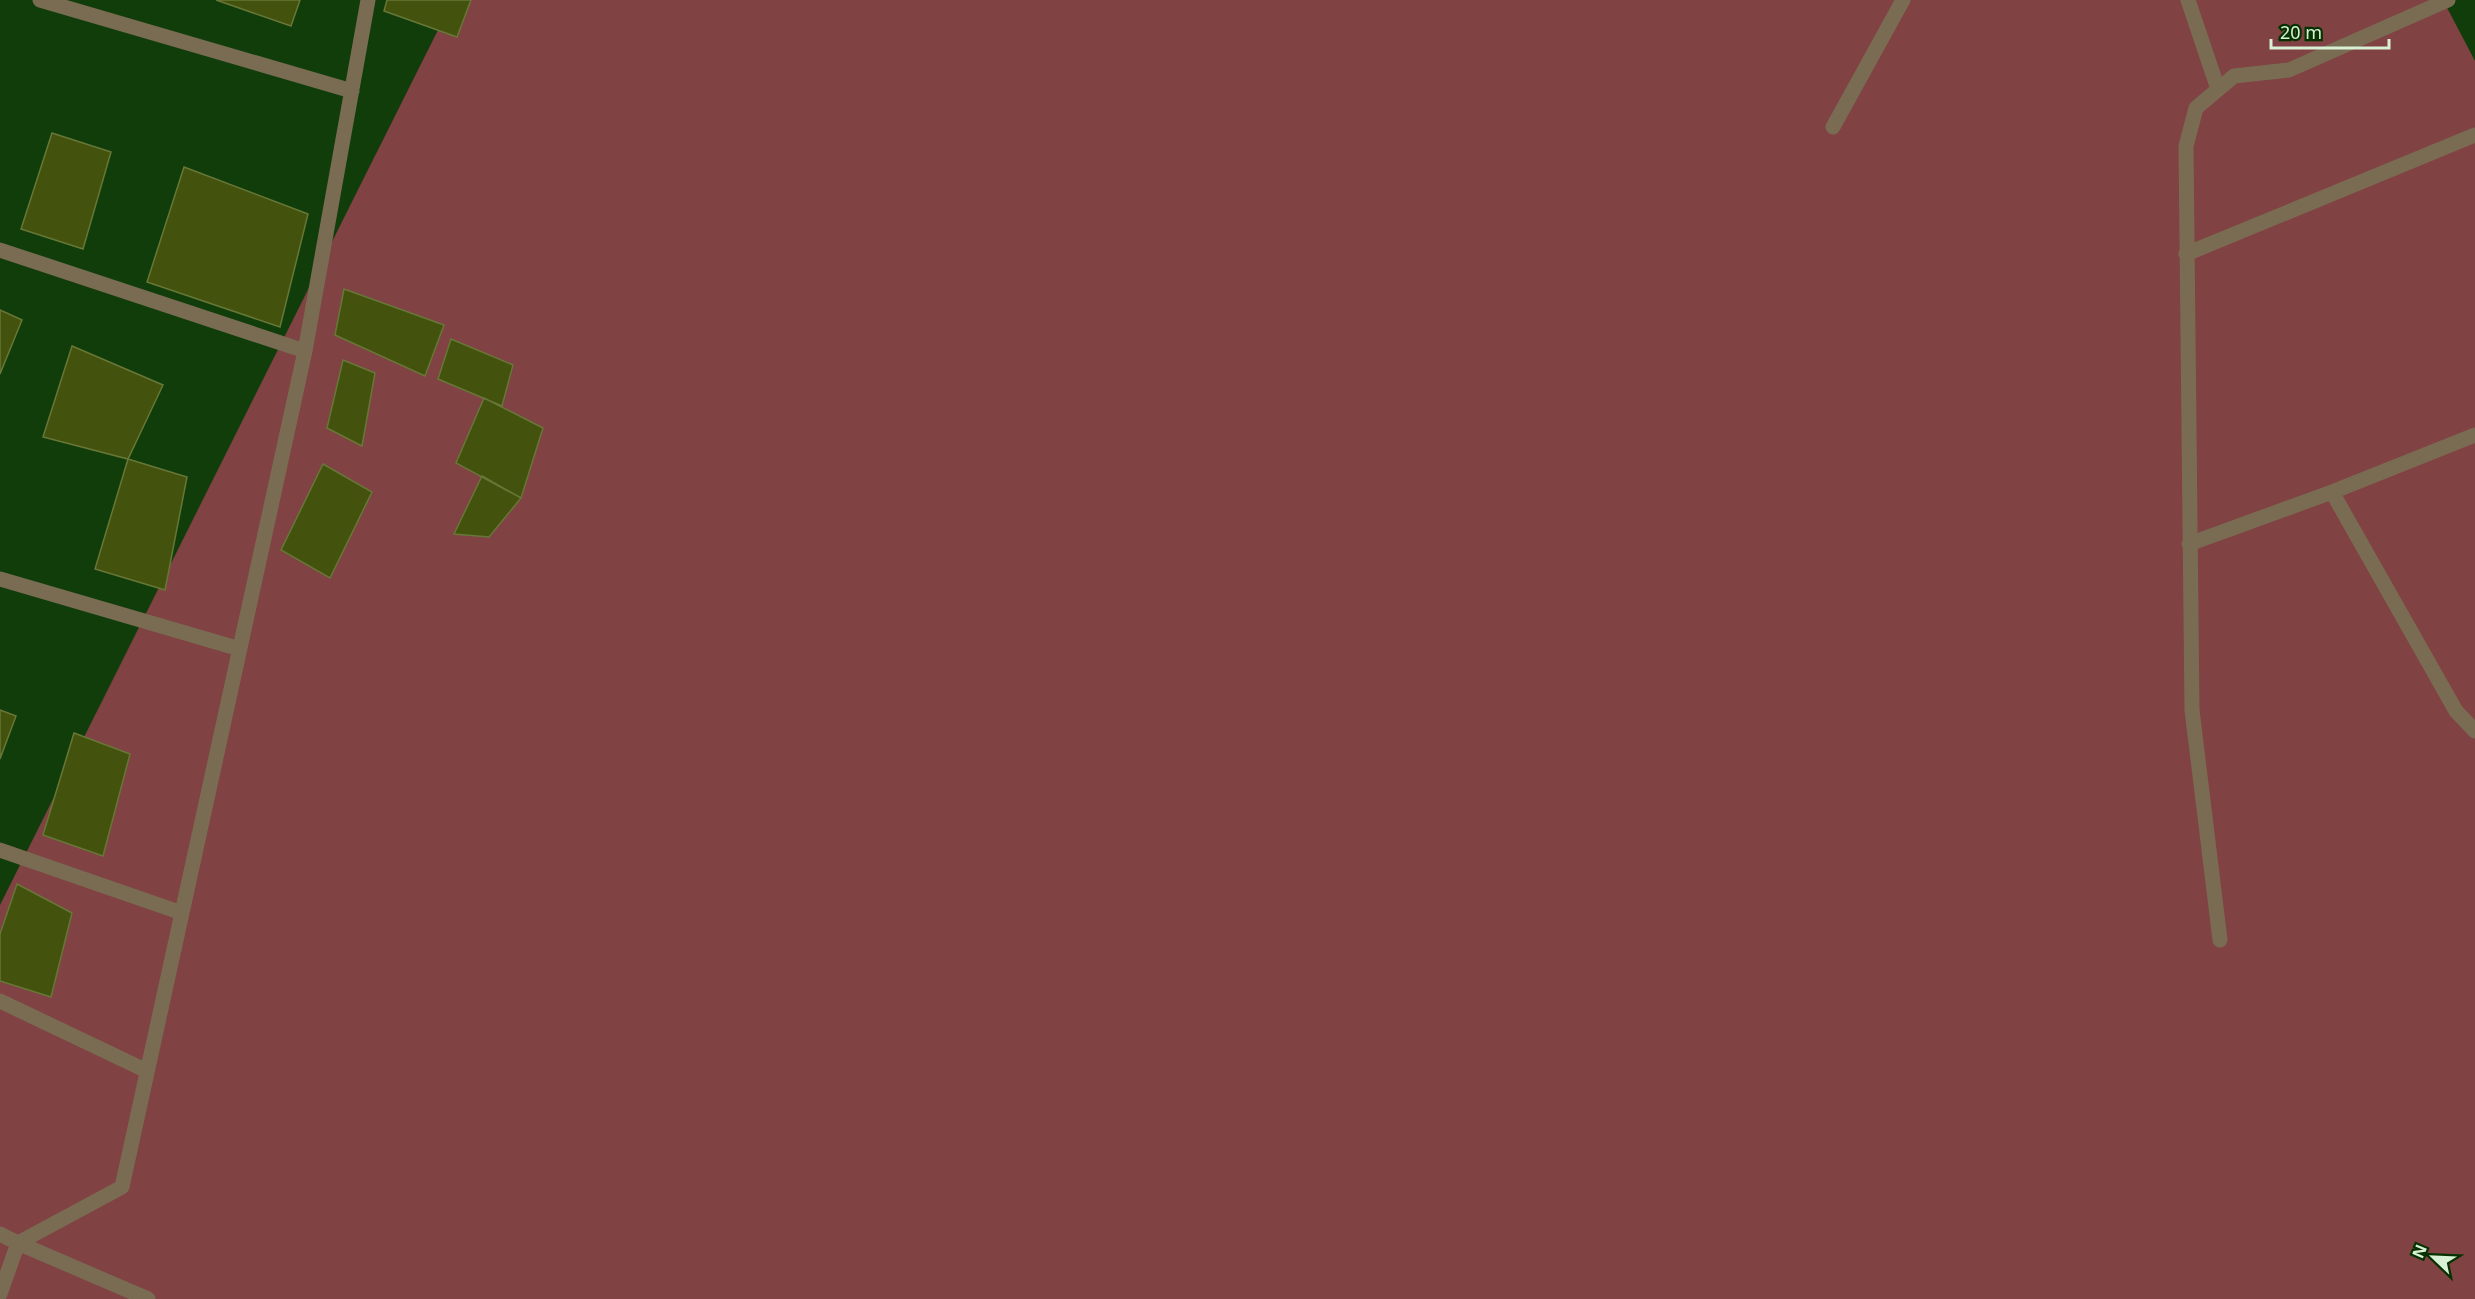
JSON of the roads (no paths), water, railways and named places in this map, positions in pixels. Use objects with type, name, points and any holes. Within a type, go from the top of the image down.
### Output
[{"type":"street","points":[[40,0],[352,91]]},
{"type":"street","points":[[0,1294],[18,1243],[122,1187],[305,351],[368,0]]},
{"type":"street","points":[[1833,127],[1904,0]]},
{"type":"street","points":[[2188,0],[2218,89]]},
{"type":"street","points":[[2220,940],[2192,710],[2188,544],[2186,146],[2196,108],[2234,76],[2289,70],[2448,0]]},
{"type":"street","points":[[2186,254],[2475,135]]},
{"type":"street","points":[[0,250],[305,351]]},
{"type":"street","points":[[2188,544],[2332,492],[2475,435]]},
{"type":"street","points":[[2332,492],[2456,711],[2475,731]]},
{"type":"street","points":[[0,579],[240,649]]},
{"type":"street","points":[[0,850],[182,913]]},
{"type":"street","points":[[0,1001],[147,1071]]},
{"type":"street","points":[[0,1234],[148,1299]]}]
